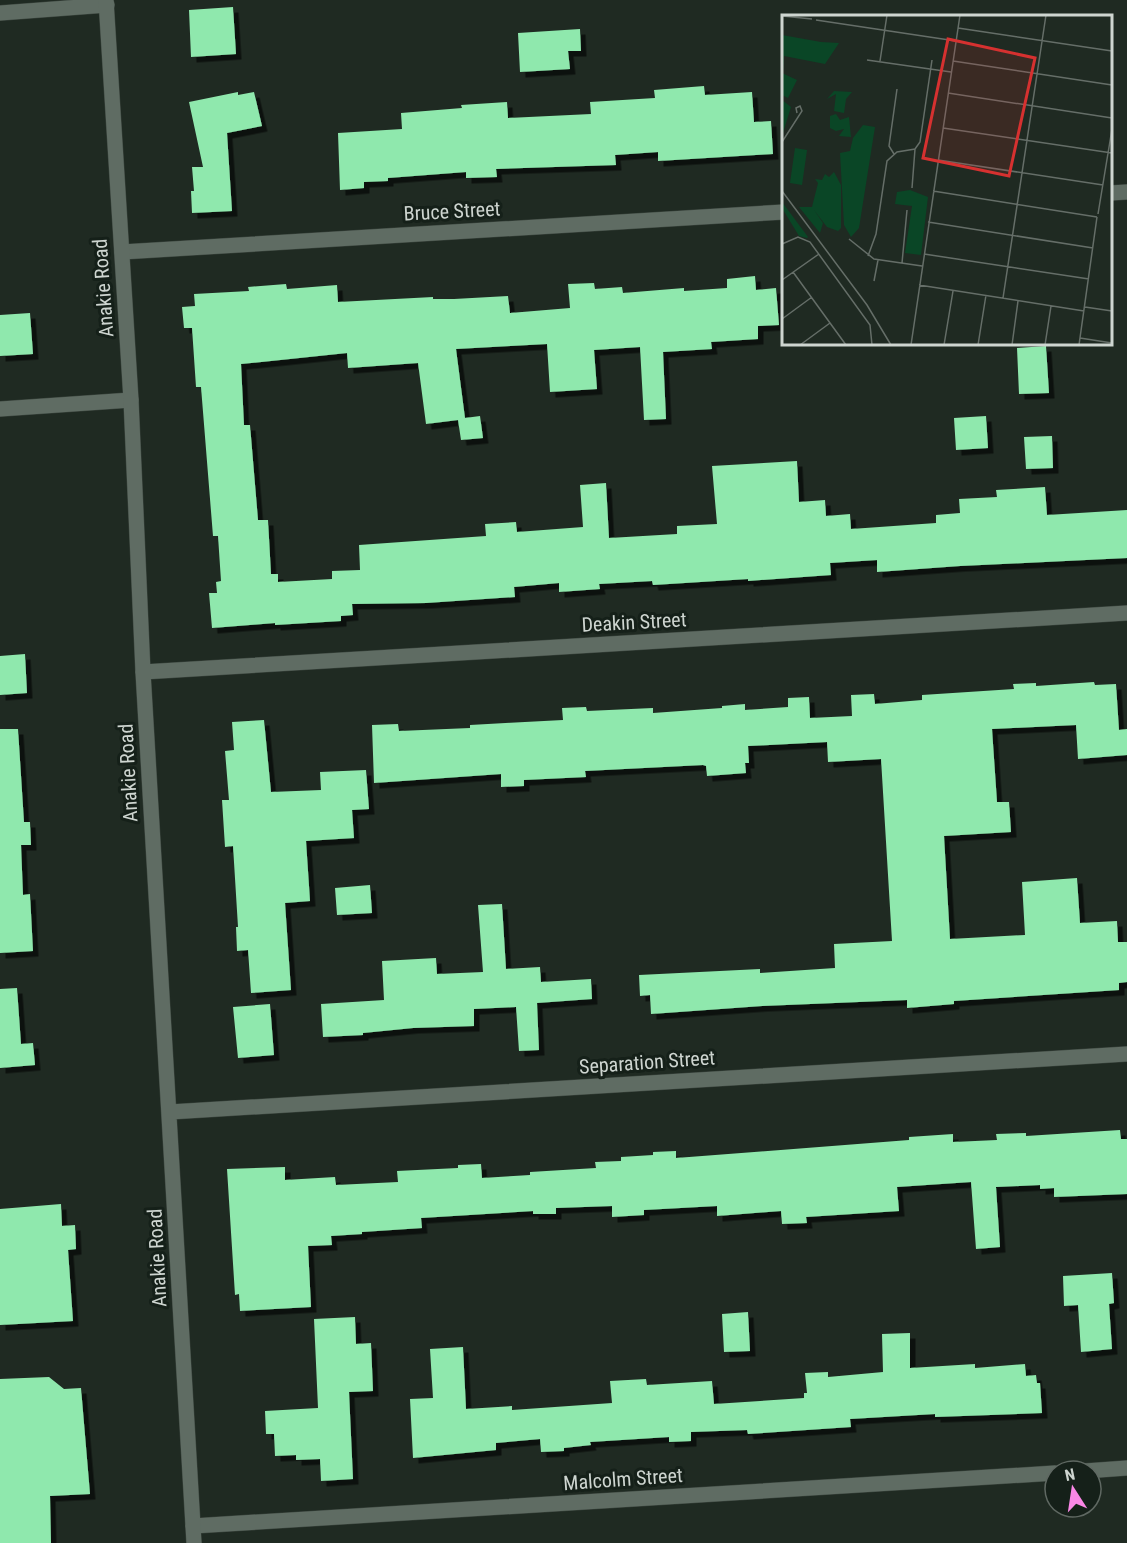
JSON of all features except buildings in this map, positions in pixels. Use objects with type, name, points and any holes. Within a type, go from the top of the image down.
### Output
[{"type":"street","points":[[0,13],[106,3]]},
{"type":"street","name":"Anakie Road","points":[[106,3],[131,399],[143,672],[194,1543]]},
{"type":"street","points":[[1112,193],[1127,192]]},
{"type":"street","name":"Bruce Street","points":[[122,252],[782,213]]},
{"type":"street","points":[[0,409],[131,399]]},
{"type":"street","name":"Deakin Street","points":[[143,672],[1127,613]]},
{"type":"street","name":"Separation Street","points":[[170,1112],[1127,1054]]},
{"type":"street","points":[[1103,1470],[1127,1468]]},
{"type":"street","name":"Malcolm Street","points":[[193,1527],[1043,1474]]}]
